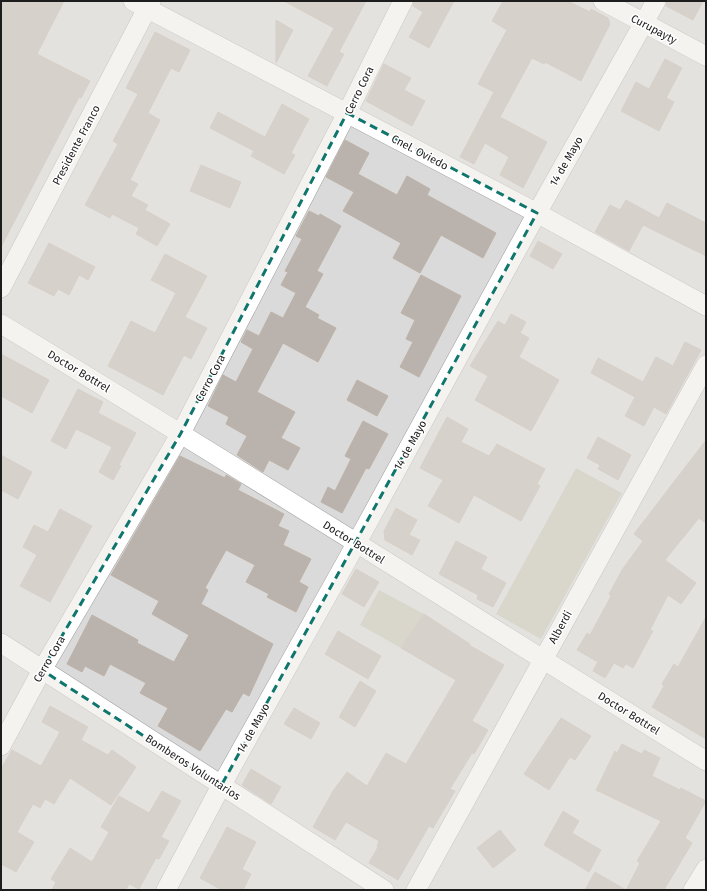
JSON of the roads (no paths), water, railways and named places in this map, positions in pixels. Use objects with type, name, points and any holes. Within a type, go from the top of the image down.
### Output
[{"type":"street","name":"Cerro Cora","points":[[1,746],[42,670],[181,433],[347,113],[403,1]]},
{"type":"street","name":"Curupayty","points":[[603,1],[706,56]]},
{"type":"street","name":"14 de Mayo","points":[[166,890],[221,786],[356,544],[536,213],[656,1]]},
{"type":"street","name":"Cnel. Oviedo","points":[[144,4],[536,213],[706,306]]},
{"type":"street","name":"Presidente Franco","points":[[1,288],[144,4]]},
{"type":"street","name":"Doctor Bottrel","points":[[1,324],[181,433],[356,544],[706,761]]},
{"type":"street","name":"Alberdi","points":[[416,890],[542,659],[706,365]]},
{"type":"street","name":"Bomberos Voluntarios","points":[[1,644],[384,890]]},
{"type":"street","points":[[693,890],[706,869]]}]
